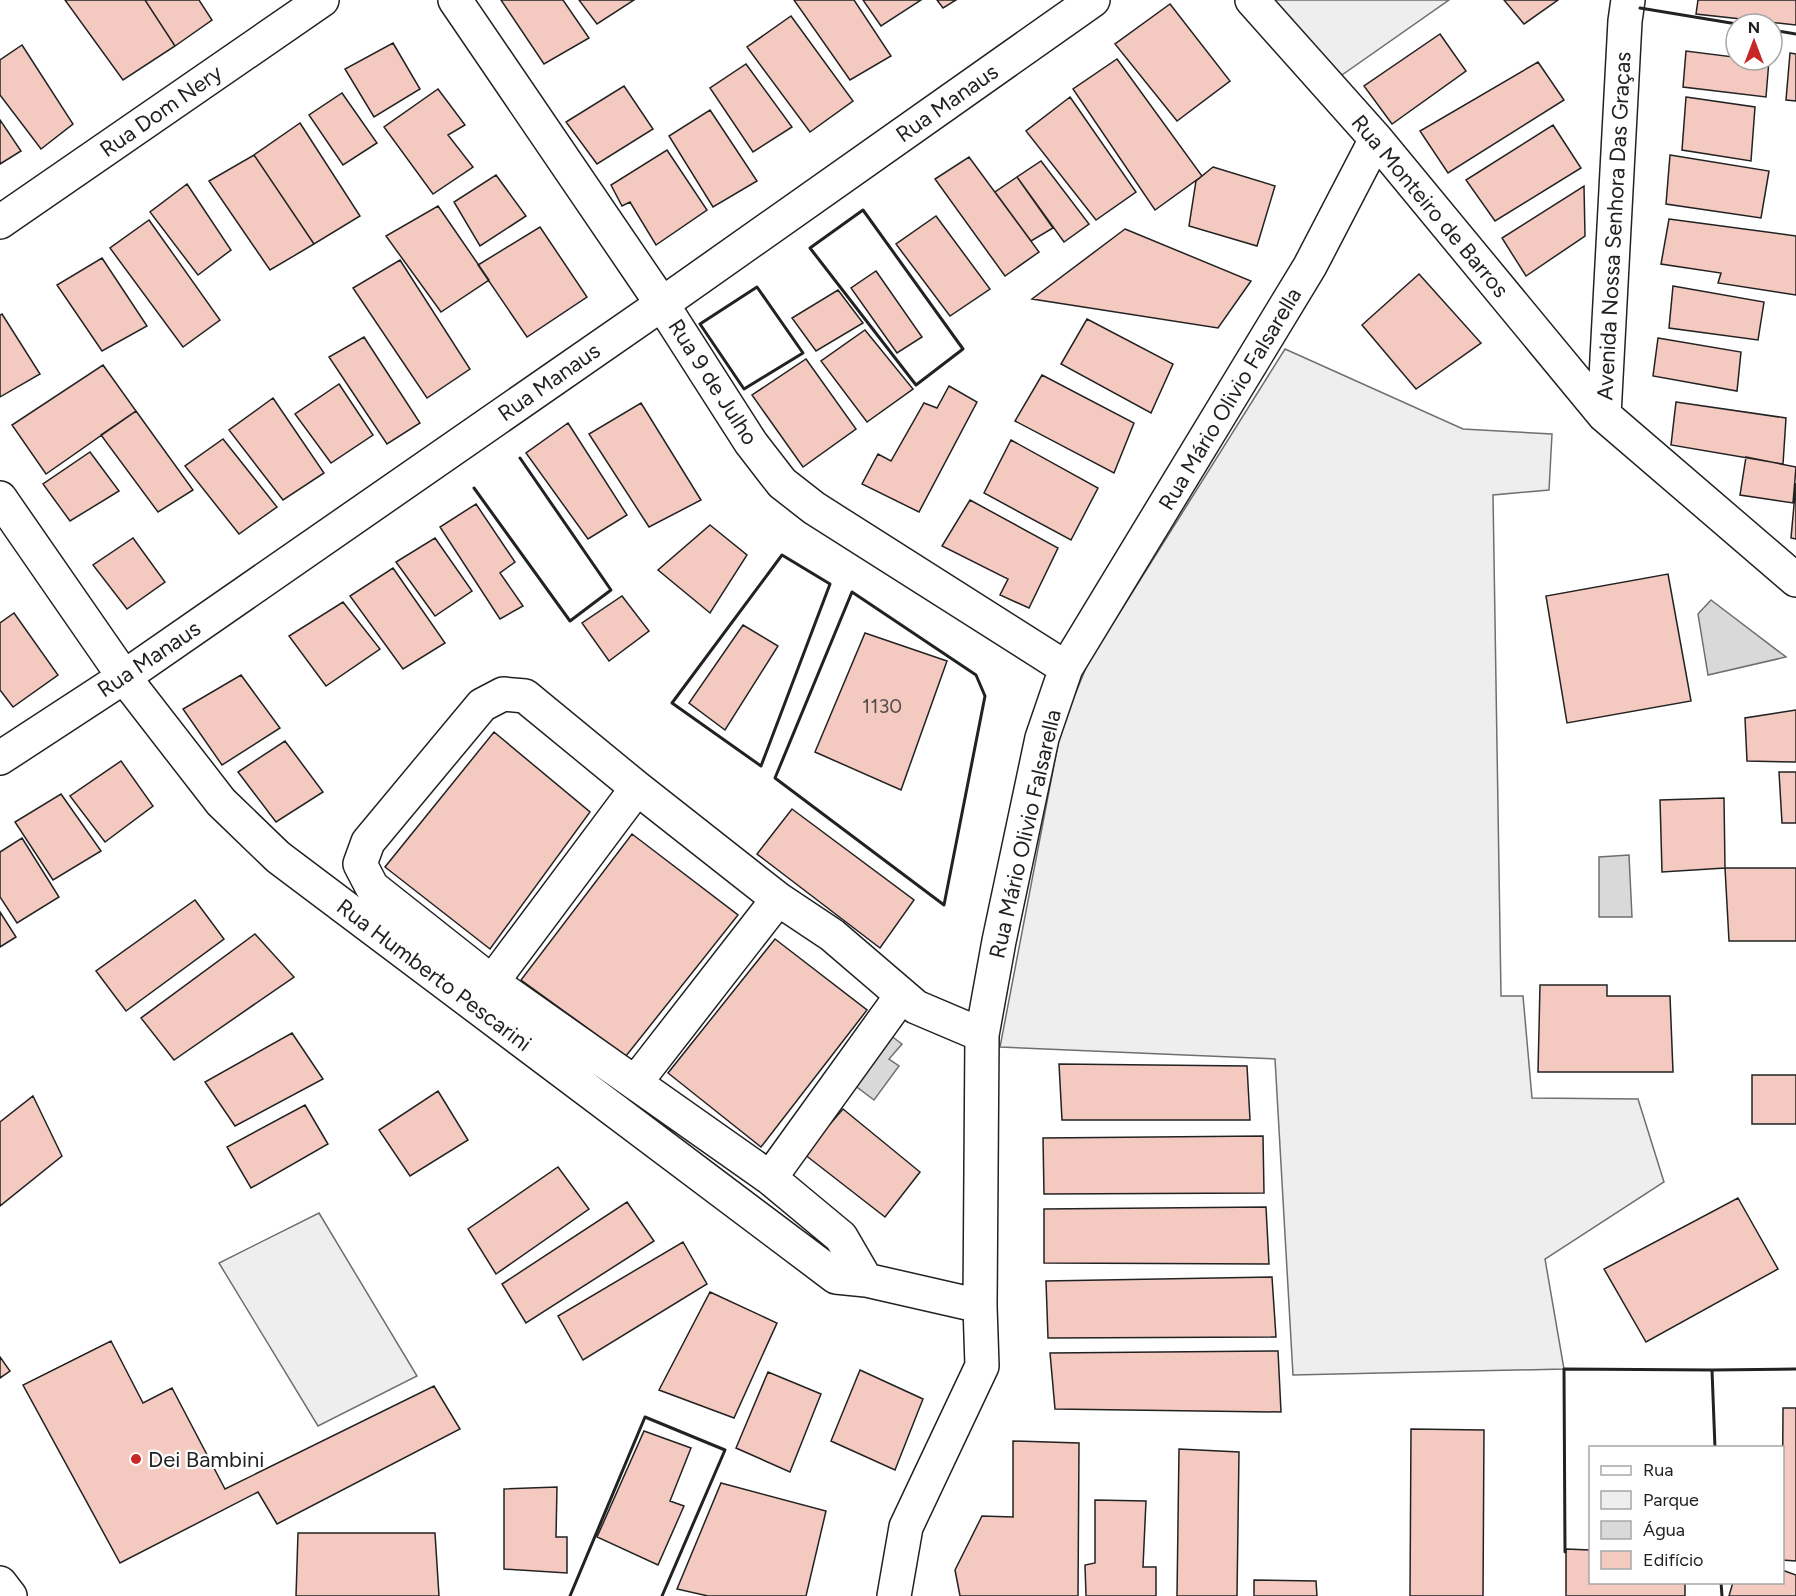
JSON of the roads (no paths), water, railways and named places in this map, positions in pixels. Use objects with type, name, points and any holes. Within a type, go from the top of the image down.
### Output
[{"type":"street","name":"Rua Dom Nery","points":[[0,222],[322,0]]},
{"type":"street","name":"Rua 9 de Julho","points":[[455,0],[662,304],[751,443],[782,483],[814,508],[1066,668]]},
{"type":"street","name":"Rua Manaus","points":[[0,758],[124,677],[662,304],[1093,0]]},
{"type":"street","name":"Rua Monteiro de Barros","points":[[1252,0],[1376,139],[1604,415]]},
{"type":"street","name":"Avenida Nossa Senhora Das Graças","points":[[1628,0],[1624,21],[1604,415],[1796,580]]},
{"type":"street","name":"Rua Mário Olivio Falsarella","points":[[894,1596],[906,1527],[982,1366],[980,1306],[982,1035],[999,941],[1042,738],[1066,668],[1310,266],[1376,139]]},
{"type":"street","name":"Rua Humberto Pescarini","points":[[0,498],[124,677],[221,802],[278,857],[836,1277],[866,1280],[980,1306]]},
{"type":"street","points":[[866,1280],[841,1237],[770,1178],[492,982],[372,887],[360,864],[368,842],[482,705],[503,694],[525,696],[636,788],[778,899],[832,935],[916,1007],[982,1035]]},
{"type":"street","points":[[492,982],[636,788]]},
{"type":"street","points":[[635,1083],[778,899]]},
{"type":"street","points":[[770,1178],[902,995]]},
{"type":"street","points":[[0,1583],[10,1596]]},
{"type":"water","points":[[1711,600],[1786,657],[1708,675],[1698,614]]},
{"type":"water","points":[[1629,855],[1632,917],[1599,917],[1599,857]]},
{"type":"water","points":[[890,1035],[902,1044],[889,1059],[899,1066],[874,1100],[853,1084]]},
{"type":"place","name":"Dei Bambini","points":[[136,1459]]}]
